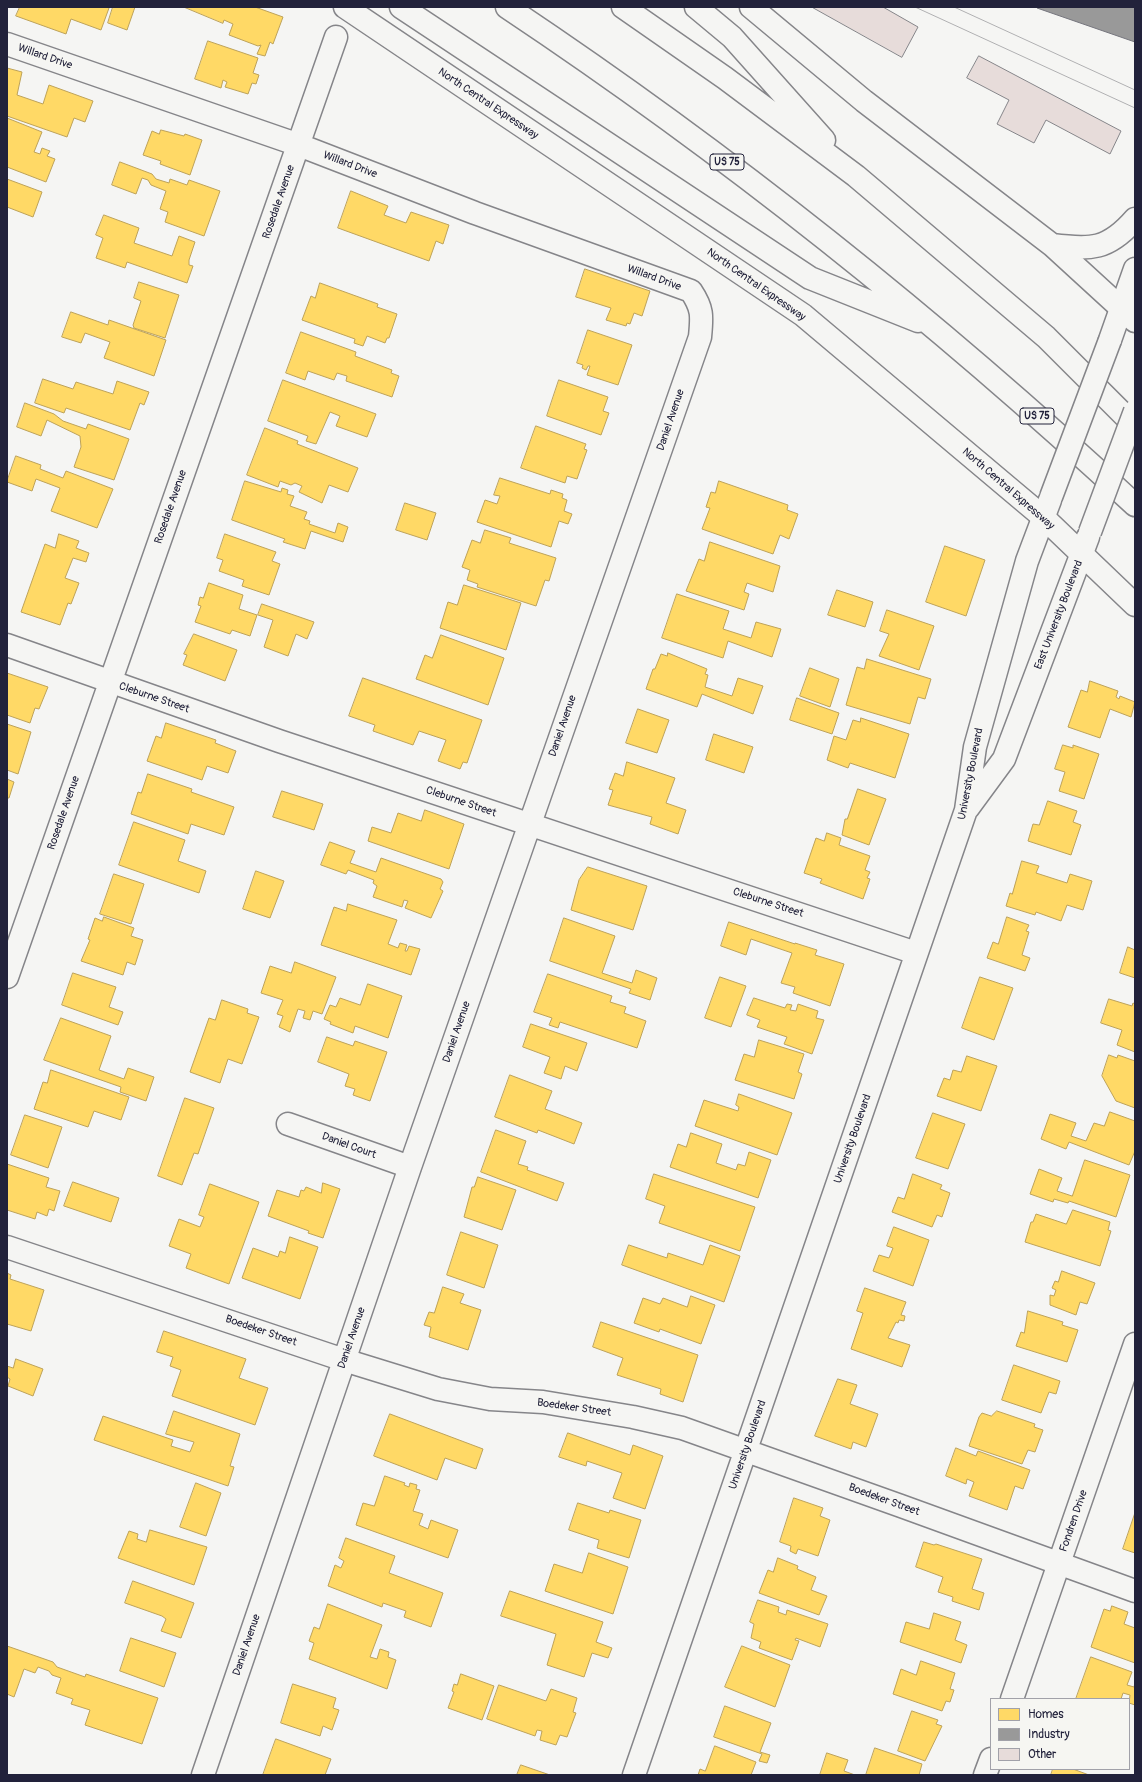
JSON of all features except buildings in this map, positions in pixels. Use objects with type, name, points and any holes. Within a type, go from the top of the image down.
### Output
[{"type":"main road","name":"North Central Expressway","points":[[345,7],[802,315],[1043,518],[1135,605]]},
{"type":"main road","points":[[402,7],[810,278],[937,329]]},
{"type":"main road","name":"US 75","points":[[508,7],[622,86],[809,225],[937,329],[1067,442],[1135,505]]},
{"type":"main road","points":[[623,7],[725,78],[856,176],[1046,337],[1135,426]]},
{"type":"main road","points":[[696,7],[732,37],[856,176]]},
{"type":"main road","points":[[753,8],[864,101],[1052,245],[1128,315]]},
{"type":"main road","name":"Rosedale Avenue","points":[[7,977],[336,37]]},
{"type":"main road","name":"Willard Drive","points":[[7,44],[299,145],[475,213],[691,291]]},
{"type":"main road","points":[[1052,245],[1092,248],[1105,244],[1125,231],[1135,219]]},
{"type":"main road","points":[[1128,315],[1135,269]]},
{"type":"main road","name":"Daniel Avenue","points":[[203,1775],[410,1167],[700,337],[702,313],[698,302],[691,291]]},
{"type":"main road","name":"University Boulevard","points":[[634,1775],[966,810],[975,747],[1027,561],[1110,340],[1128,315]]},
{"type":"main road","name":"East University Boulevard","points":[[966,810],[1004,759],[1135,411]]},
{"type":"main road","name":"Cleburne Street","points":[[7,645],[109,682],[529,825],[916,953]]},
{"type":"main road","name":"Daniel Court","points":[[288,1124],[410,1167]]},
{"type":"main road","name":"Boedeker Street","points":[[7,1247],[344,1360],[445,1390],[490,1399],[543,1402],[633,1417],[682,1428],[1135,1591]]},
{"type":"main road","name":"Fondren Drive","points":[[1012,1698],[1135,1344]]},
{"type":"main road","points":[[986,1775],[990,1762]]},
{"type":"tram line","points":[[915,7],[1135,108]]},
{"type":"tram line","points":[[954,7],[1135,90]]}]
